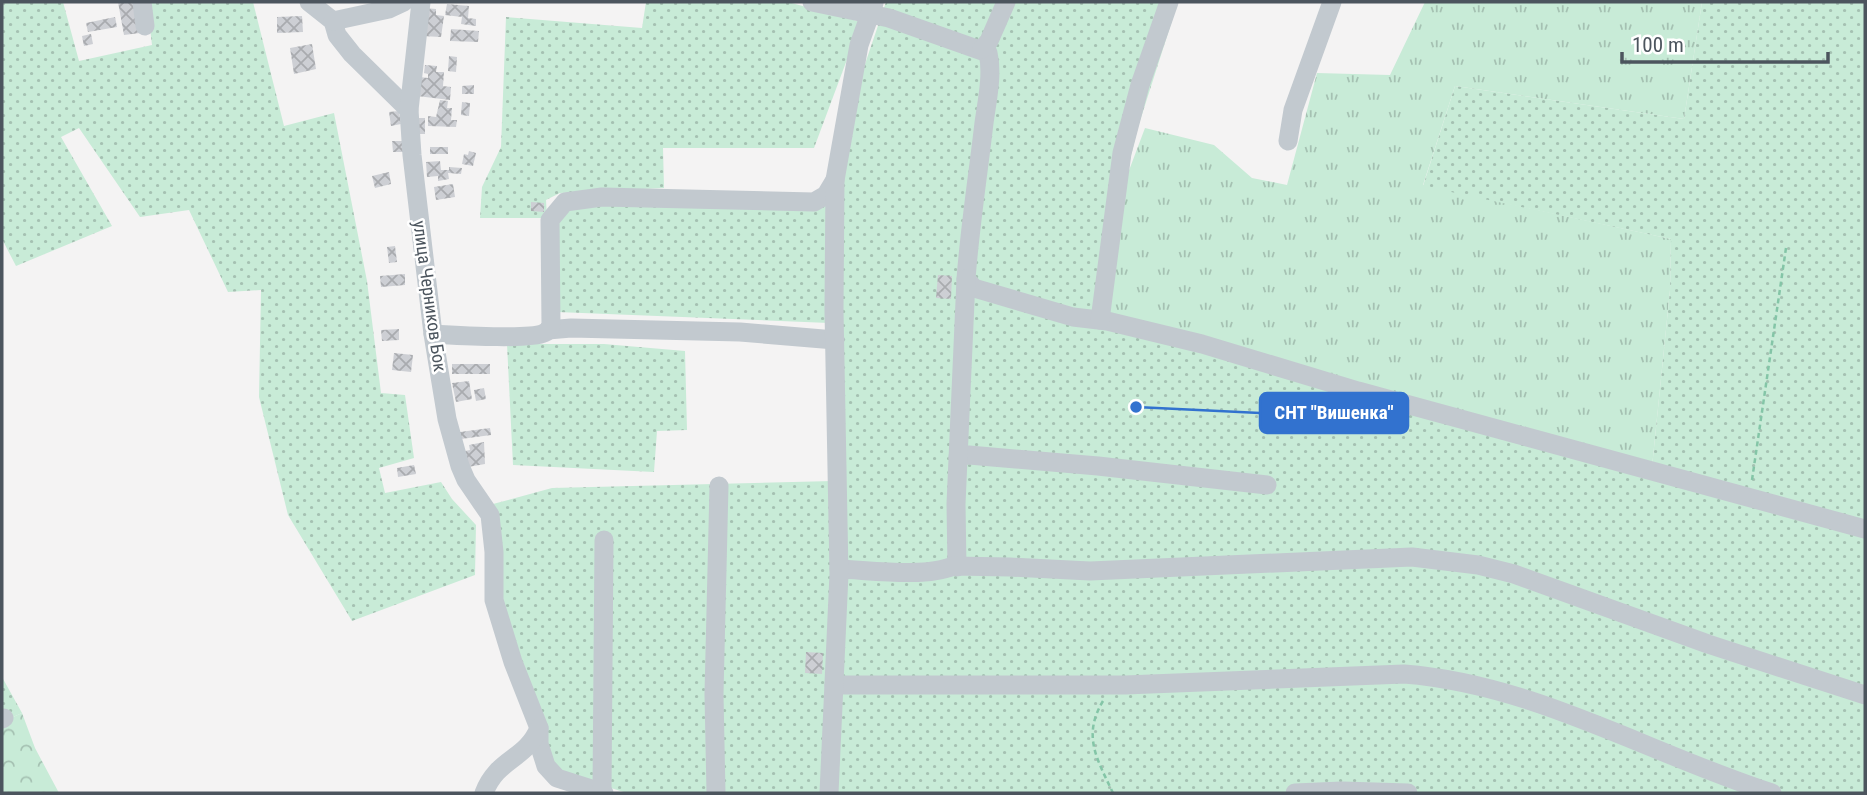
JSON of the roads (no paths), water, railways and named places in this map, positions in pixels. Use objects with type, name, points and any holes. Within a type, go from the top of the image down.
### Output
[{"type":"street","points":[[142,2],[145,26]]},
{"type":"street","points":[[309,2],[333,21],[337,34],[352,54],[409,110]]},
{"type":"street","points":[[333,21],[379,12],[404,2]]},
{"type":"street","name":"улица Черников Бок","points":[[421,2],[409,110],[433,334],[447,419],[466,480],[490,515],[494,552],[494,600],[513,662],[539,728],[539,744],[547,766],[557,778],[603,793]]},
{"type":"street","points":[[812,2],[872,8],[890,18],[988,52],[990,60],[966,279],[958,457],[957,567]]},
{"type":"street","points":[[982,49],[989,41],[1006,2]]},
{"type":"street","points":[[1100,320],[1122,153],[1140,85],[1169,2]]},
{"type":"street","points":[[1288,141],[1293,110],[1332,2]]},
{"type":"street","points":[[829,793],[839,569],[835,180],[859,45],[872,8]]},
{"type":"street","points":[[433,334],[516,335],[543,334],[548,330],[551,325],[550,220],[565,202],[602,197],[814,201],[826,195],[835,180]]},
{"type":"street","points":[[966,279],[974,288],[1015,301],[1073,317],[1100,320],[1202,344],[1358,391],[1865,529]]},
{"type":"street","points":[[548,330],[571,328],[740,332],[835,340]]},
{"type":"street","points":[[958,457],[969,455],[1074,464],[1267,485]]},
{"type":"street","points":[[716,793],[714,694],[719,486]]},
{"type":"street","points":[[603,793],[604,540]]},
{"type":"street","points":[[839,569],[923,572],[957,567],[1010,567],[1090,571],[1412,557],[1478,565],[1514,574],[1707,644],[1865,695]]},
{"type":"street","points":[[834,685],[1125,685],[1404,674],[1441,677],[1489,687],[1580,718],[1728,779],[1772,793]]},
{"type":"street","points":[[484,793],[489,778],[533,742],[539,728]]},
{"type":"street","points":[[1295,793],[1408,793]]},
{"type":"place","name":"СНТ \"Вишенка\"","points":[[1136,407]]}]
